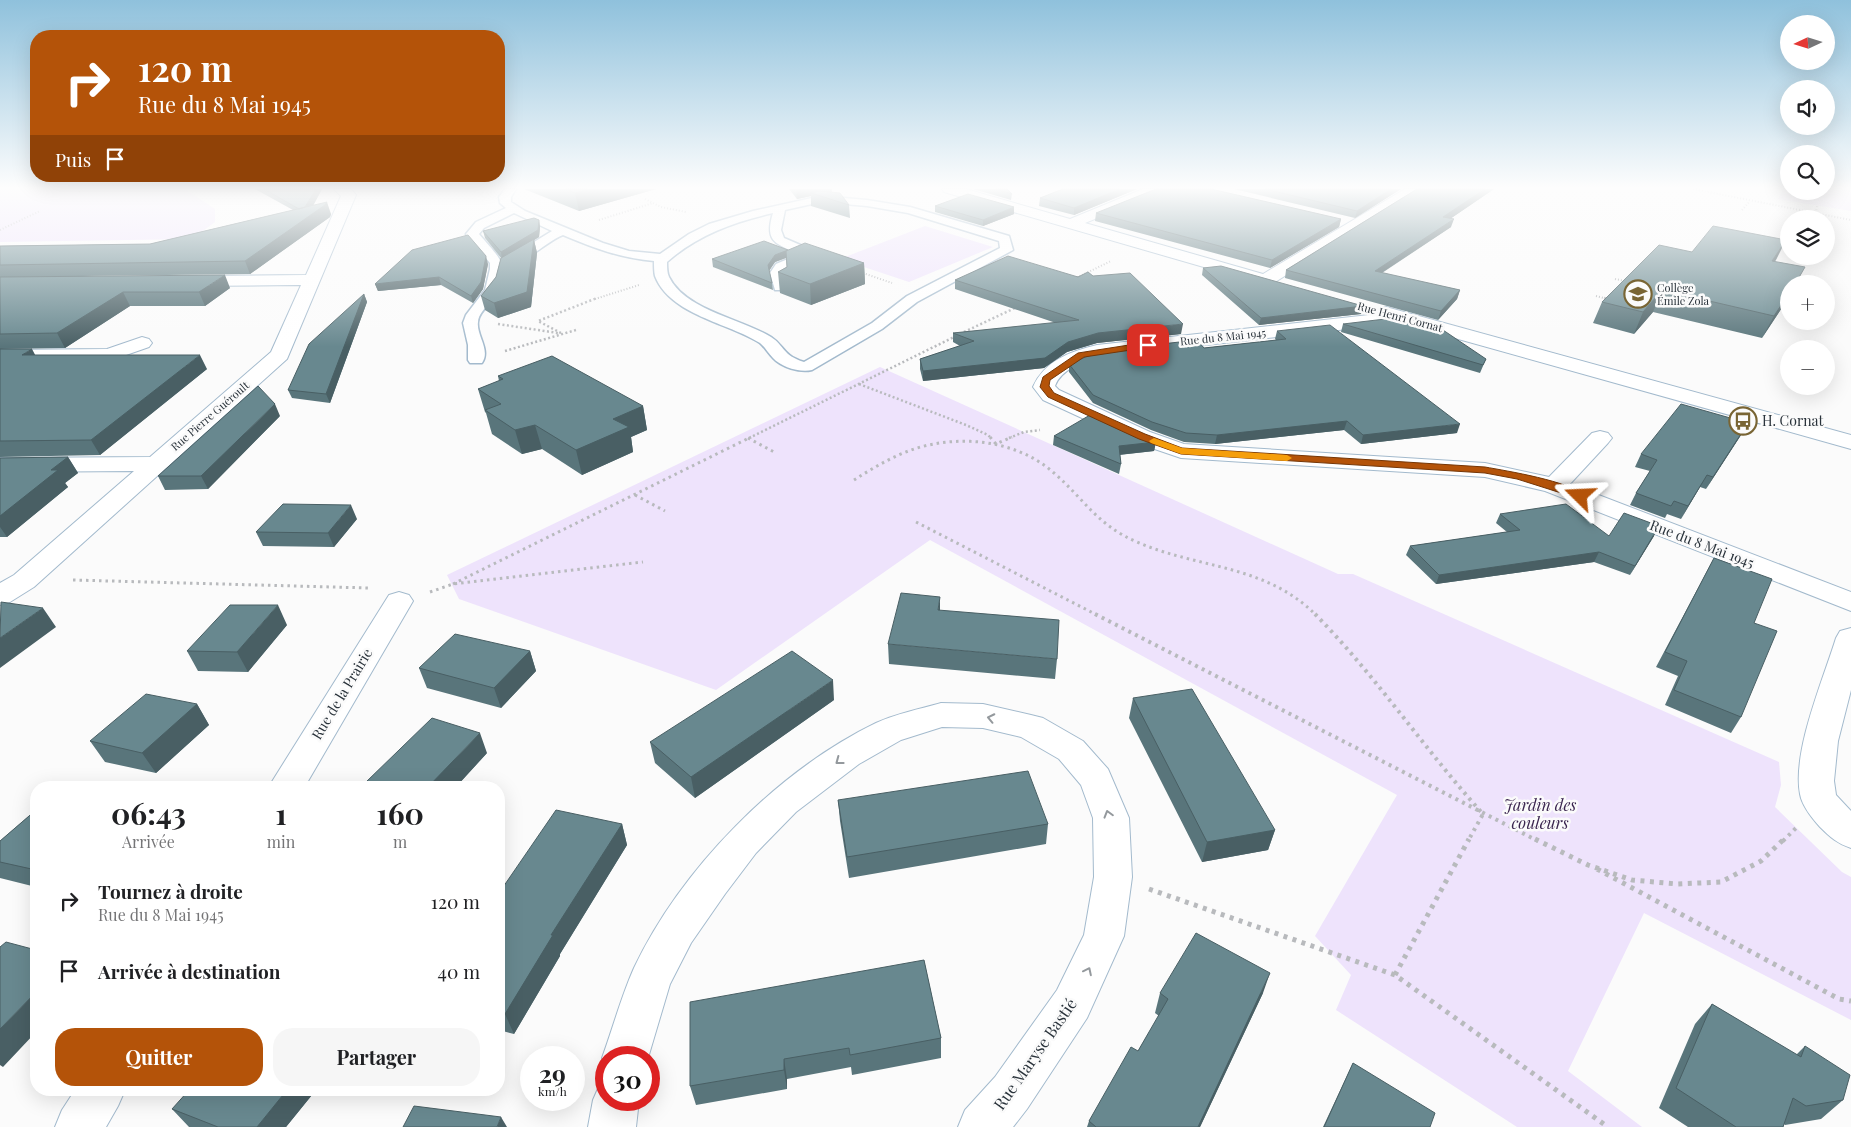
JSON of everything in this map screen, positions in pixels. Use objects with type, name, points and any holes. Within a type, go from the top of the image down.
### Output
[{"type":"street","name":"Rue Pierre Guéroult","points":[[0,596],[24,581],[280,354],[330,242]]},
{"type":"street","points":[[1131,242],[1292,287]]},
{"type":"street","points":[[1266,280],[1330,242]]},
{"type":"street","points":[[175,282],[313,280]]},
{"type":"street","name":"Rue Henri Cornat","points":[[1353,304],[1851,442]]},
{"type":"street","name":"Rue du 8 Mai 1945","points":[[1403,317],[1096,351],[1081,355],[1059,369],[1046,379],[1044,387],[1051,395],[1142,436],[1181,451],[1485,470],[1518,476],[1554,486],[1851,602]]},
{"type":"street","points":[[0,356],[110,355],[142,344]]},
{"type":"street","points":[[1554,486],[1600,438]]},
{"type":"street","points":[[0,465],[155,464]]},
{"type":"street","name":"Rue de la Prairie","points":[[289,781],[399,601]]},
{"type":"street","points":[[1851,638],[1819,751],[1816,776],[1818,797],[1841,825],[1851,833]]},
{"type":"street","name":"Rue Maryse Bastié","points":[[629,1046],[650,980],[677,930],[711,882],[743,842],[783,802],[847,754],[889,731],[941,715],[983,716],[1031,727],[1071,750],[1096,779],[1110,818],[1113,877],[1104,936],[1072,1004],[1011,1093],[982,1127]]},
{"type":"street","points":[[79,1127],[98,1096]]},
{"type":"street","points":[[612,1127],[614,1111]]},
{"type":"lane","points":[[476,360],[476,345],[470,323],[473,315],[492,290],[497,269],[496,262],[479,242]]},
{"type":"lane","points":[[497,269],[508,264],[541,242]]},
{"type":"lane","points":[[590,242],[616,252],[663,258]]},
{"type":"lane","points":[[684,242],[660,261],[661,279],[668,287],[688,304],[767,341],[784,359],[806,367],[877,326],[912,298],[1007,250],[1005,242]]},
{"type":"lane","points":[[781,242],[809,255],[852,270]]},
{"type":"lane","points":[[780,287],[777,273],[781,267],[809,255]]},
{"type":"path","points":[[1070,281],[1143,245]]},
{"type":"path","points":[[852,270],[923,293]]},
{"type":"path","points":[[562,333],[538,320],[583,305],[599,297],[661,279]]},
{"type":"path","points":[[1615,279],[1633,283]]},
{"type":"path","points":[[1596,296],[1615,301]]},
{"type":"path","points":[[24,581],[61,580],[384,588],[399,601],[453,584],[1017,306]]},
{"type":"path","points":[[470,323],[509,325],[562,333]]},
{"type":"path","points":[[476,360],[576,330]]},
{"type":"path","points":[[858,384],[966,425],[988,435],[996,444]]},
{"type":"path","points":[[996,444],[1024,432],[1040,430]]},
{"type":"path","points":[[748,438],[776,453]]},
{"type":"path","points":[[854,480],[885,462],[917,448],[943,442],[996,444],[1012,448],[1038,461],[1054,472],[1082,505],[1115,531],[1136,542],[1254,576],[1294,595],[1382,688],[1463,792],[1483,814]]},
{"type":"path","points":[[634,494],[665,511]]},
{"type":"path","points":[[916,522],[1483,814],[1588,864],[1839,999],[1851,1001]]},
{"type":"path","points":[[453,584],[644,562]]},
{"type":"path","points":[[1588,864],[1632,880],[1677,884],[1721,882],[1761,861],[1798,826],[1818,797]]},
{"type":"path","points":[[1395,975],[1483,814]]},
{"type":"path","points":[[1113,877],[1395,975],[1608,1127]]},
{"type":"green space","points":[[885,242],[975,242],[993,247],[909,282],[840,259]]},
{"type":"green space","name":"Jardin des couleurs","points":[[880,367],[1338,574],[1353,574],[1779,762],[1781,785],[1775,807],[1842,872],[1851,877],[1851,1020],[1644,913],[1568,1071],[1642,1127],[1517,1127],[1336,1010],[1351,975],[1315,936],[1397,795],[930,540],[716,690],[459,599],[447,575]]},
{"type":"building","points":[[160,242],[273,242],[245,261],[0,265],[0,246],[150,244]]},
{"type":"building","points":[[443,242],[474,242],[486,256],[481,282],[471,296],[439,277],[375,284],[412,250]]},
{"type":"building","points":[[492,242],[519,242],[501,252]]},
{"type":"building","points":[[529,242],[534,242],[527,292],[494,303],[481,296],[496,277],[501,258]]},
{"type":"building","points":[[762,242],[788,250],[775,255],[768,265],[772,283],[712,259]]},
{"type":"building","points":[[1203,242],[1303,242],[1272,260]]},
{"type":"building","points":[[1332,242],[1420,242],[1375,271],[1460,290],[1441,311],[1286,270]]},
{"type":"building","points":[[1700,242],[1780,242],[1780,249],[1772,261],[1780,262],[1780,265],[1805,267],[1800,275],[1780,275],[1780,307],[1774,316],[1662,290],[1643,312],[1602,302],[1659,245],[1692,252]]},
{"type":"building","points":[[805,243],[864,263],[810,284],[778,272],[787,267],[786,251]]},
{"type":"building","points":[[1008,256],[1078,277],[1088,272],[1093,276],[1130,273],[1183,324],[1098,333],[1068,342],[1045,358],[923,371],[920,359],[974,341],[953,333],[1079,320],[955,280]]},
{"type":"building","points":[[1221,266],[1363,306],[1261,318],[1203,268]]},
{"type":"building","points":[[225,275],[199,292],[123,292],[57,333],[0,334],[0,277]]},
{"type":"building","points":[[364,294],[326,394],[288,390],[309,344]]},
{"type":"building","points":[[1402,317],[1440,328],[1486,359],[1483,365],[1343,324]]},
{"type":"building","points":[[1330,325],[1460,424],[1363,435],[1347,421],[1217,435],[1186,433],[1152,422],[1093,395],[1069,364],[1100,351],[1197,340],[1204,348],[1286,339],[1277,331]]},
{"type":"building","points":[[0,349],[32,349],[22,355],[200,355],[91,440],[0,441]]},
{"type":"building","points":[[552,356],[643,406],[613,419],[629,427],[576,450],[535,425],[515,430],[485,410],[501,404],[478,389],[503,379],[498,376]]},
{"type":"building","points":[[258,386],[275,404],[201,476],[158,476]]},
{"type":"building","points":[[1681,404],[1748,423],[1713,477],[1707,475],[1688,506],[1674,501],[1671,506],[1636,493],[1657,460],[1641,454]]},
{"type":"building","points":[[1090,415],[1134,435],[1156,442],[1119,446],[1121,464],[1054,436]]},
{"type":"building","points":[[68,457],[51,470],[58,470],[0,516],[0,458]]},
{"type":"building","points":[[283,504],[351,505],[328,533],[256,532]]},
{"type":"building","points":[[1566,504],[1609,536],[1624,513],[1659,526],[1635,566],[1599,552],[1439,575],[1410,546],[1520,530],[1500,514]]},
{"type":"building","points":[[1714,558],[1772,579],[1754,623],[1777,631],[1741,717],[1674,690],[1687,661],[1665,652]]},
{"type":"building","points":[[901,593],[940,597],[938,610],[1059,620],[1057,659],[888,644]]},
{"type":"building","points":[[1,602],[43,608],[0,638]]},
{"type":"building","points":[[230,605],[278,605],[237,652],[187,651]]},
{"type":"building","points":[[455,634],[530,651],[494,688],[419,668]]},
{"type":"building","points":[[792,651],[833,680],[691,777],[650,742]]},
{"type":"building","points":[[1192,689],[1275,830],[1207,842],[1133,698]]},
{"type":"building","points":[[146,694],[197,704],[142,753],[90,741]]},
{"type":"building","points":[[432,718],[480,733],[434,781],[367,781]]},
{"type":"building","points":[[1028,771],[1048,824],[847,857],[838,800]]},
{"type":"building","points":[[556,810],[622,824],[551,935],[553,935],[505,1014],[505,884]]},
{"type":"building","points":[[30,815],[30,869],[0,862],[0,841]]},
{"type":"building","points":[[1196,933],[1270,973],[1198,1127],[1096,1127],[1089,1121],[1131,1047],[1138,1051],[1168,999],[1160,993]]},
{"type":"building","points":[[6,942],[30,948],[30,998],[0,1029],[0,947]]},
{"type":"building","points":[[924,960],[941,1038],[850,1055],[849,1048],[784,1059],[784,1070],[690,1086],[690,1002]]},
{"type":"building","points":[[1712,1004],[1801,1057],[1805,1046],[1850,1075],[1843,1100],[1806,1106],[1793,1098],[1783,1127],[1736,1127],[1676,1088]]},
{"type":"building","points":[[1353,1063],[1435,1113],[1430,1127],[1324,1127]]},
{"type":"building","points":[[184,1096],[282,1096],[257,1127],[218,1127],[172,1109]]},
{"type":"building","points":[[414,1106],[501,1117],[497,1127],[403,1127]]},
{"type":"slow traffic","points":[[1154,441],[1181,451],[1287,458]]},
{"type":"place","name":"Collège Émile Zola","points":[[1638,294]]},
{"type":"place","name":"H. Cornat","points":[[1743,421]]},
{"type":"route","points":[[1148,345],[1096,351],[1081,355],[1046,379],[1044,387],[1051,395],[1142,436],[1181,451],[1485,470],[1518,476],[1554,486],[1580,496]]}]
